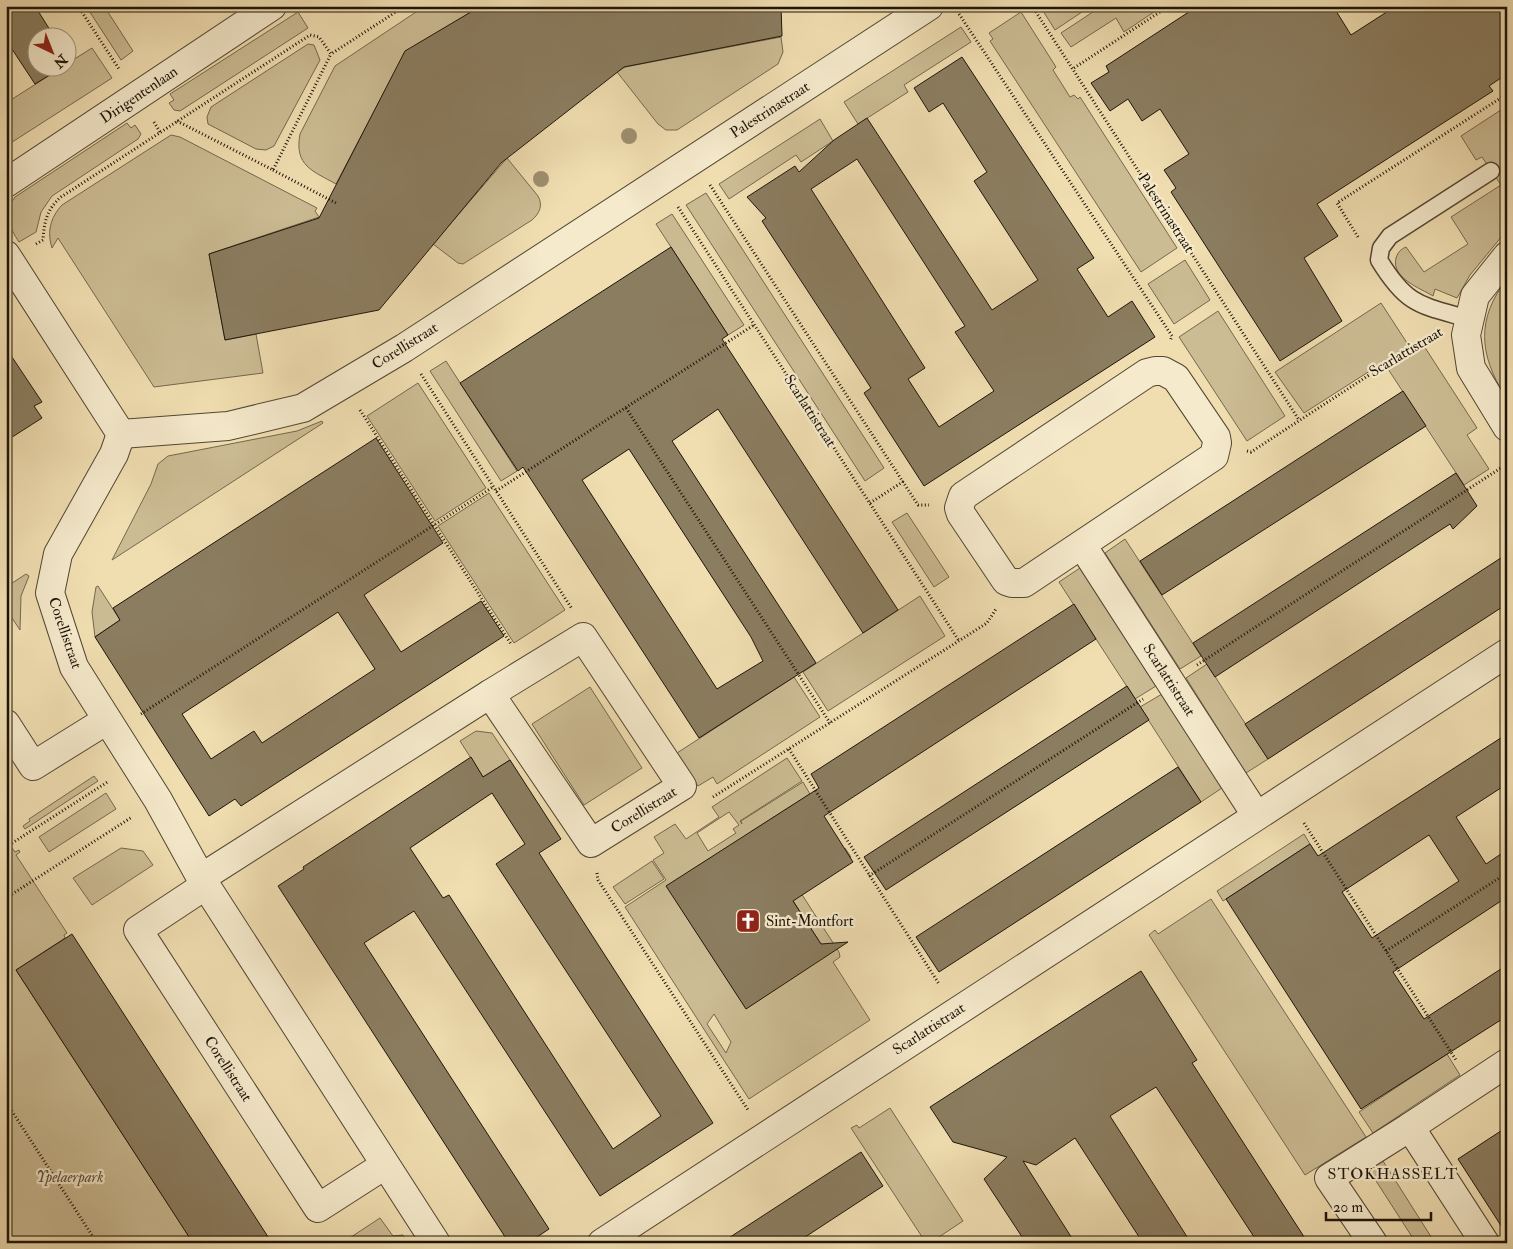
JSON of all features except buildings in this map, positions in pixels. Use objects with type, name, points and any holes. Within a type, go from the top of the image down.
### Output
[{"type":"street","name":"Dirigentenlaan","points":[[6,183],[272,6]]},
{"type":"street","name":"Palestrinastraat","points":[[661,181],[929,6]]},
{"type":"street","name":"Corellistraat","points":[[436,1243],[203,882],[158,800],[74,667],[50,593],[58,554],[114,454],[121,434],[228,426],[303,408],[404,348],[661,181]]},
{"type":"street","points":[[1507,256],[1475,296],[1468,327],[1471,368],[1507,427]]},
{"type":"street","points":[[8,258],[121,434]]},
{"type":"street","points":[[1163,371],[1170,373],[1181,384],[1216,437],[1216,450],[1210,460],[1024,583],[1012,584],[1002,577],[961,514],[962,496],[967,492],[1147,373],[1163,371]]},
{"type":"street","name":"Scarlattistraat","points":[[1082,545],[1256,815]]},
{"type":"street","name":"Corellistraat","points":[[385,1164],[318,1208],[138,930],[203,882],[490,694],[583,637],[682,786],[591,843]]},
{"type":"street","name":"Scarlattistraat","points":[[602,1243],[1507,653]]},
{"type":"street","points":[[490,694],[591,843]]},
{"type":"street","points":[[6,724],[33,766],[111,725]]},
{"type":"street","points":[[1372,1243],[1329,1178],[1507,1063]]},
{"type":"street","points":[[1410,1127],[1485,1243]]},
{"type":"lane","points":[[1468,327],[1403,294],[1379,260],[1381,248],[1390,236],[1491,171]]},
{"type":"path","points":[[78,6],[137,97]]},
{"type":"path","points":[[272,170],[331,54],[405,6]]},
{"type":"path","points":[[954,6],[1172,336],[1163,371]]},
{"type":"path","name":"Palestrinastraat","points":[[1032,6],[1074,68],[1299,420]]},
{"type":"path","points":[[1074,68],[1169,6]]},
{"type":"path","points":[[8,258],[43,240],[47,215],[53,204],[310,35],[319,37],[331,54]]},
{"type":"path","points":[[1381,248],[1358,238],[1336,203],[1507,94]]},
{"type":"path","points":[[177,121],[336,203]]},
{"type":"path","points":[[694,160],[918,504],[960,508]]},
{"type":"path","name":"Scarlattistraat","points":[[661,181],[959,641]]},
{"type":"path","points":[[496,491],[754,325]]},
{"type":"path","name":"Scarlattistraat","points":[[1216,450],[1251,452],[1444,326],[1468,327]]},
{"type":"path","points":[[404,348],[578,618],[583,637]]},
{"type":"path","points":[[343,384],[528,670]]},
{"type":"path","points":[[626,408],[830,724]]},
{"type":"path","points":[[870,876],[1507,464]]},
{"type":"path","points":[[870,503],[904,481]]},
{"type":"path","points":[[111,725],[493,486]]},
{"type":"path","points":[[682,786],[711,799],[987,623],[1012,584]]},
{"type":"path","points":[[789,749],[956,1011]]},
{"type":"path","points":[[6,847],[135,764]]},
{"type":"path","points":[[1286,796],[1473,1085]]},
{"type":"path","points":[[6,898],[158,800]]},
{"type":"path","points":[[591,843],[598,880],[765,1136]]},
{"type":"path","points":[[1386,951],[1507,873]]},
{"type":"path","points":[[6,1102],[97,1243]]},
{"type":"green space","points":[[86,6],[104,6],[133,51],[121,60]]},
{"type":"green space","points":[[425,6],[481,6],[405,52],[336,184],[313,171],[307,166],[300,153],[300,134],[335,66]]},
{"type":"green space","points":[[1040,6],[1091,6],[1055,30]]},
{"type":"green space","points":[[1102,6],[1163,6],[1124,32],[1116,18],[1071,47],[1061,33]]},
{"type":"green space","points":[[298,12],[308,28],[180,111],[174,110],[169,103],[174,100],[170,94]]},
{"type":"green space","points":[[1021,12],[1056,67],[1053,70],[1070,97],[1074,95],[1078,99],[1080,97],[1177,248],[1141,272],[990,41],[993,39],[989,33]]},
{"type":"green space","points":[[961,27],[971,42],[904,85],[908,92],[858,124],[844,102]]},
{"type":"green space","points":[[781,37],[783,52],[778,64],[677,130],[666,130],[658,124],[617,72],[625,67]]},
{"type":"green space","points":[[308,44],[314,45],[320,60],[274,146],[266,150],[256,149],[208,124],[207,117],[211,107]]},
{"type":"green space","points":[[92,48],[112,78],[6,146],[6,103],[45,78],[78,78],[78,57]]},
{"type":"green space","points":[[1507,106],[1507,230],[1470,275],[1457,298],[1435,289],[1433,296],[1402,277],[1396,265],[1396,258],[1400,251],[1406,247],[1424,272],[1468,244],[1451,217],[1501,185],[1482,157],[1476,160],[1461,136]]},
{"type":"green space","points":[[820,119],[833,141],[801,162],[796,155],[729,199],[719,184]]},
{"type":"green space","points":[[127,123],[131,128],[135,125],[141,134],[138,139],[52,196],[41,212],[36,232],[19,242],[12,231],[8,214],[15,197]]},
{"type":"green space","points":[[171,135],[180,137],[317,208],[315,211],[319,217],[209,254],[225,340],[256,334],[263,373],[154,387],[58,238],[52,248],[50,231],[52,220],[62,205]]},
{"type":"green space","points":[[507,158],[538,196],[540,203],[539,212],[532,220],[463,264],[458,263],[433,244]]},
{"type":"green space","points":[[706,193],[884,468],[865,481],[686,205]]},
{"type":"green space","points":[[672,214],[744,325],[728,335],[656,224]]},
{"type":"green space","points":[[1185,260],[1210,300],[1174,324],[1148,284]]},
{"type":"green space","points":[[1507,279],[1507,395],[1505,396],[1490,366],[1485,337],[1490,308]]},
{"type":"green space","points":[[1381,303],[1409,346],[1304,413],[1275,372]]},
{"type":"green space","points":[[1218,311],[1285,416],[1247,441],[1179,337]]},
{"type":"green space","points":[[1424,346],[1477,428],[1467,435],[1489,469],[1464,485],[1388,369]]},
{"type":"green space","points":[[446,361],[517,471],[501,481],[430,371]]},
{"type":"green space","points":[[418,383],[486,488],[435,521],[367,416]]},
{"type":"green space","points":[[322,421],[323,423],[112,560],[151,484],[158,464],[168,456],[297,431]]},
{"type":"green space","points":[[489,493],[565,610],[514,643],[438,526]]},
{"type":"green space","points":[[907,513],[949,577],[934,587],[892,522]]},
{"type":"green space","points":[[1125,539],[1201,656],[1180,669],[1105,553]]},
{"type":"green space","points":[[1080,568],[1156,686],[1135,699],[1059,582]]},
{"type":"green space","points":[[26,574],[29,576],[21,596],[20,630],[6,609],[6,587]]},
{"type":"green space","points":[[98,586],[120,620],[95,637],[92,612],[96,587]]},
{"type":"green space","points":[[920,596],[945,636],[828,711],[803,672]]},
{"type":"green space","points":[[1207,664],[1268,759],[1246,773],[1186,678]]},
{"type":"green space","points":[[794,677],[820,717],[717,784],[713,777],[698,786],[677,753]]},
{"type":"green space","points":[[590,687],[642,768],[584,805],[532,724]]},
{"type":"green space","points":[[1162,694],[1222,788],[1201,802],[1140,707]]},
{"type":"green space","points":[[476,731],[492,733],[510,760],[483,777],[460,741]]},
{"type":"green space","points":[[787,758],[802,781],[740,821],[742,824],[741,821],[803,782],[810,794],[749,833],[828,955],[784,887],[845,848],[851,857],[799,890],[839,952],[840,957],[833,962],[870,1020],[749,1099],[625,907],[666,880],[653,860],[664,853],[654,837],[675,824],[686,839],[719,817],[712,807]],"holes":[[[729,812],[739,825],[733,829],[736,833],[708,851],[697,833]],[[714,1014],[731,1042],[726,1053],[707,1024]]]},
{"type":"green space","points":[[94,776],[98,781],[25,829],[23,826],[30,821],[29,819]]},
{"type":"green space","points":[[106,793],[116,809],[49,852],[39,837]]},
{"type":"green space","points":[[1304,834],[1310,844],[1223,901],[1217,891]]},
{"type":"green space","name":"Ypelaerpark","points":[[10,835],[11,838],[7,841],[15,852],[19,850],[20,852],[16,855],[67,933],[64,935],[65,938],[16,970],[193,1243],[6,1243],[6,837]]},
{"type":"green space","points":[[121,848],[143,851],[153,865],[92,905],[73,878]]},
{"type":"green space","points":[[652,861],[664,879],[625,904],[613,887]]},
{"type":"green space","points":[[1211,899],[1366,1137],[1305,1175],[1149,935],[1155,930],[1158,934]]},
{"type":"green space","points":[[1447,1054],[1460,1075],[1373,1133],[1359,1112]]},
{"type":"green space","points":[[890,1108],[963,1221],[930,1243],[926,1243],[851,1128],[857,1125],[859,1128]]},
{"type":"green space","points":[[1383,1161],[1435,1243],[1416,1243],[1369,1170]]},
{"type":"green space","points":[[380,1218],[393,1236],[403,1235],[407,1243],[342,1243]]},
{"type":"place","name":"Sint-Montfort","points":[[748,921]]},
{"type":"district","name":"STOKHASSELT","points":[[1393,1174]]}]
